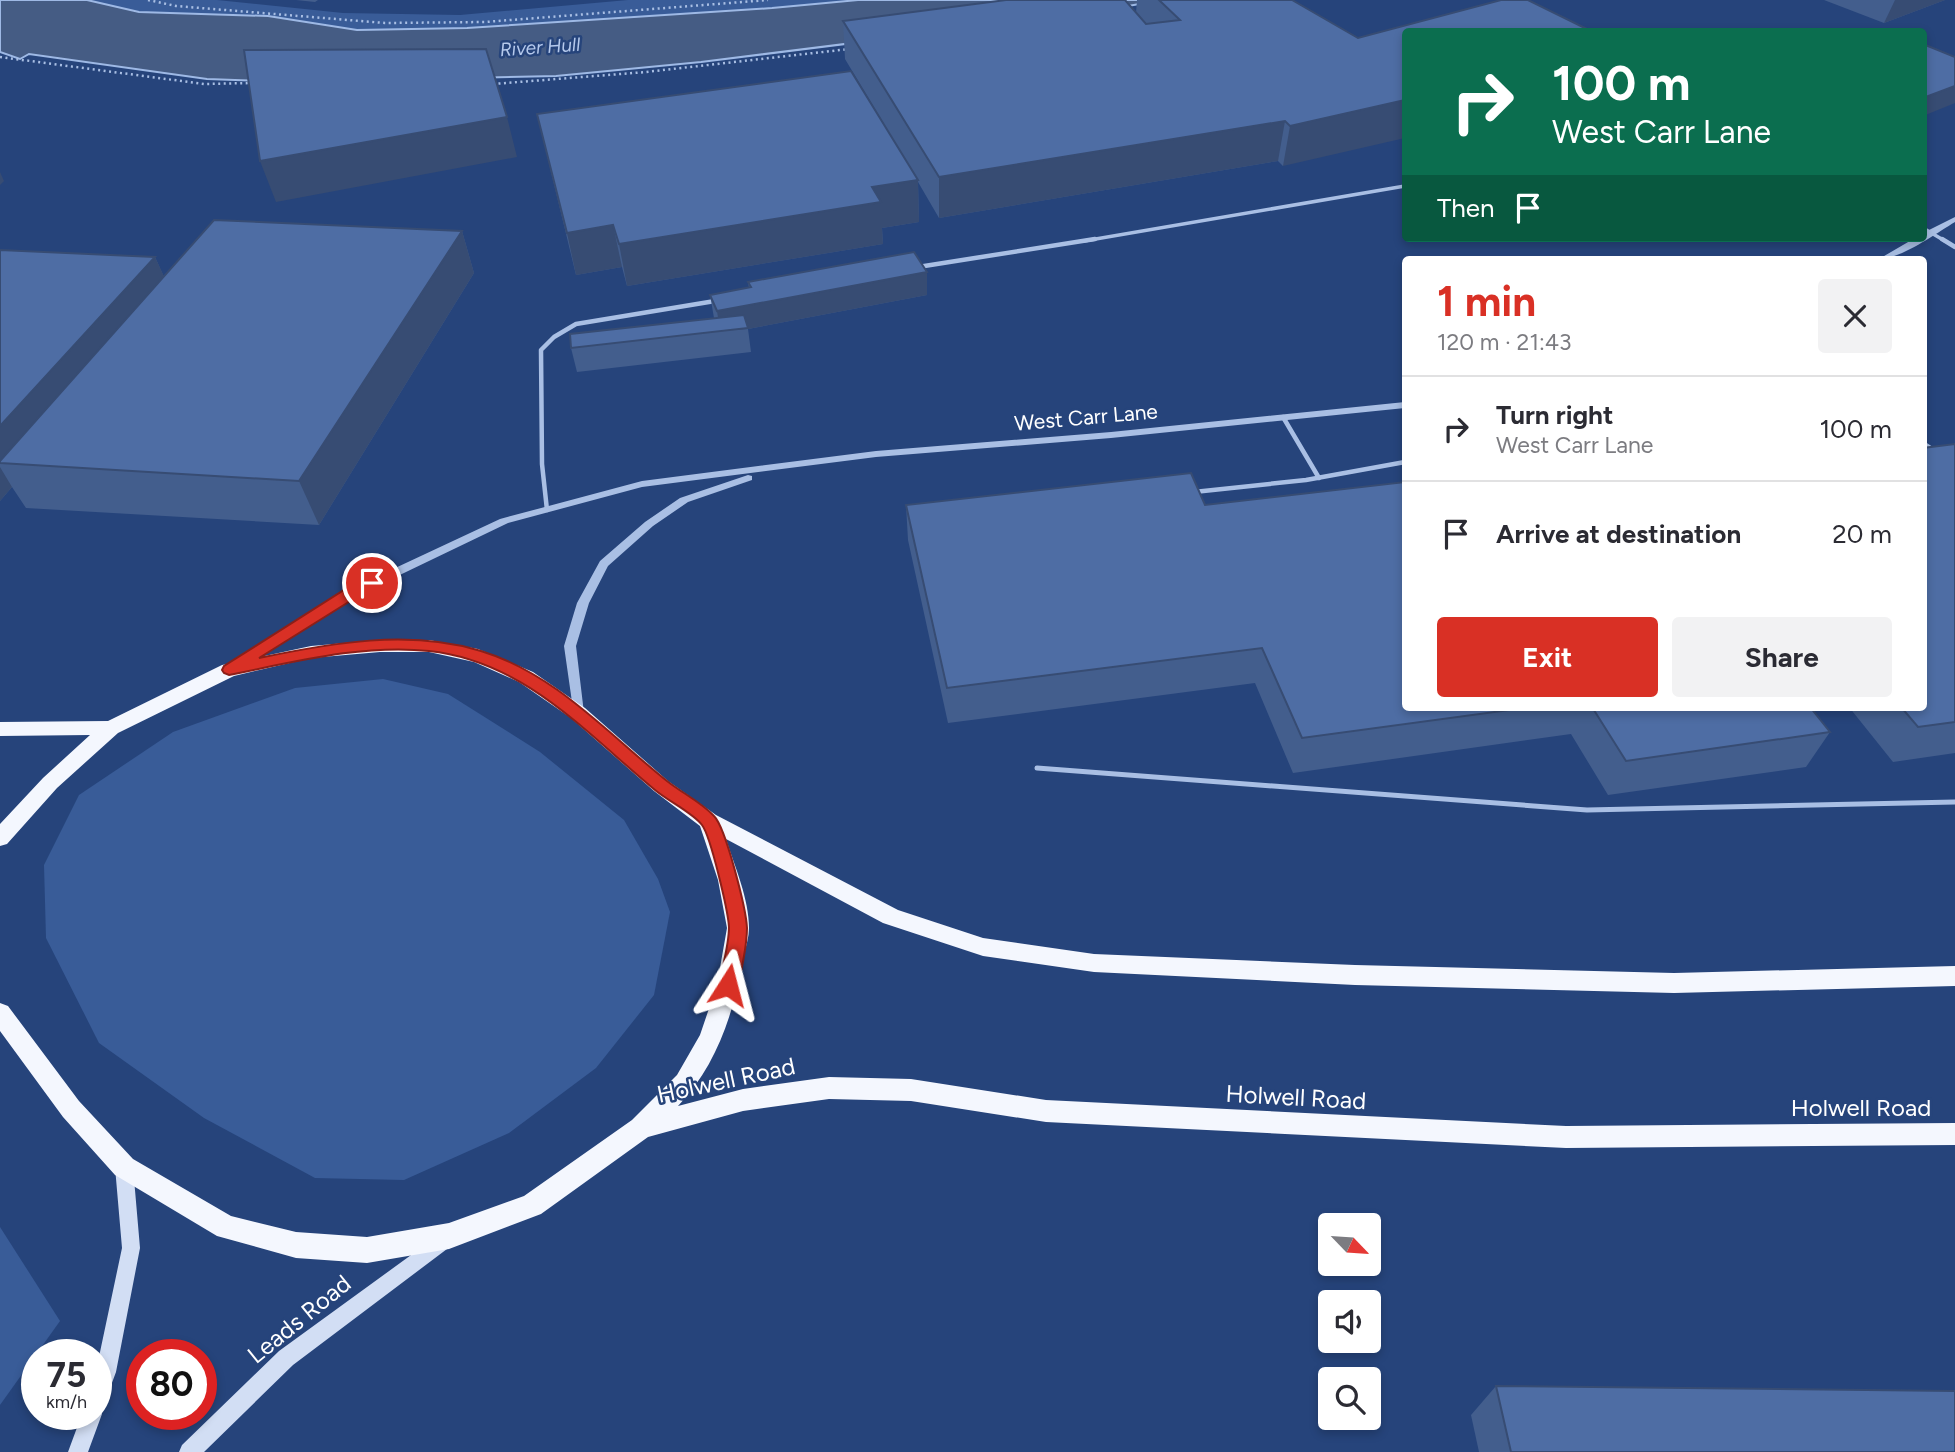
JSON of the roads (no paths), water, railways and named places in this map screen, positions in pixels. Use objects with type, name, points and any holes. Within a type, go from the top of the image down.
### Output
[{"type":"highway","points":[[0,838],[50,783],[111,729],[229,670],[312,652],[380,646],[429,646],[478,656],[526,677],[578,713],[662,786],[709,821],[891,917],[983,947],[1094,963],[1355,975],[1674,983],[1955,976]]},
{"type":"highway","points":[[0,729],[111,729]]},
{"type":"highway","points":[[0,1013],[71,1109],[124,1167],[226,1227],[296,1245],[367,1250],[449,1236],[532,1205],[641,1128],[685,1083],[710,1038],[728,985],[738,928],[729,880],[709,821]]},
{"type":"highway","name":"Holwell Road","points":[[641,1128],[743,1100],[829,1088],[911,1090],[1046,1111],[1260,1124],[1552,1136],[1955,1134]]},
{"type":"main road","points":[[112,1342],[131,1248],[124,1167]]},
{"type":"main road","name":"Leads Road","points":[[189,1452],[286,1358],[449,1236]]},
{"type":"main road","points":[[78,1452],[86,1430]]},
{"type":"street","points":[[1927,233],[1955,219]]},
{"type":"street","points":[[1888,256],[1912,242]]},
{"type":"street","name":"West Carr Lane","points":[[229,670],[350,594],[504,521],[642,484],[771,470],[876,454],[1111,435],[1402,405]]},
{"type":"street","name":"West Carr Lane","points":[[578,713],[570,646],[583,603],[604,564],[649,524],[684,500],[771,470]]},
{"type":"lane","points":[[917,267],[1156,230],[1402,187]]},
{"type":"lane","points":[[1927,235],[1955,247]]},
{"type":"lane","points":[[547,510],[542,464],[541,350],[554,337],[576,324],[726,299]]},
{"type":"lane","points":[[1283,417],[1319,478]]},
{"type":"lane","points":[[1927,446],[1940,456]]},
{"type":"lane","points":[[1188,492],[1319,478],[1402,463]]},
{"type":"lane","points":[[1037,768],[1587,810],[1955,802]]},
{"type":"water","name":"River Hull","points":[[0,0],[87,0],[139,12],[268,16],[357,30],[467,28],[858,0],[1162,0],[1077,15],[701,62],[556,76],[292,82],[207,79],[29,54],[20,59],[0,52]]}]
